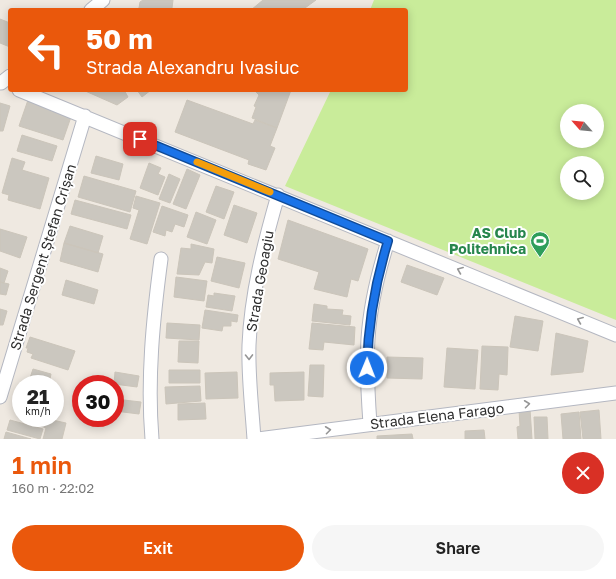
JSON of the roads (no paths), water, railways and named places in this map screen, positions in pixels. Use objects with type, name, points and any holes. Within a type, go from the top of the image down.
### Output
[{"type":"street","points":[[93,8],[103,0]]},
{"type":"street","points":[[24,92],[616,335]]},
{"type":"street","name":"Strada Sergent Ștefan Crișan","points":[[0,397],[85,116]]},
{"type":"street","name":"Strada Geoagiu","points":[[254,439],[250,393],[250,337],[253,301],[262,257],[278,195]]},
{"type":"street","points":[[370,424],[367,382],[368,339],[373,299],[380,264],[388,241]]},
{"type":"street","points":[[152,439],[150,402],[151,354],[155,305],[162,259]]},
{"type":"street","name":"Strada Elena Farago","points":[[258,439],[276,438],[370,424],[616,393]]},
{"type":"place","name":"AS Club Politehnica","points":[[540,258]]}]
